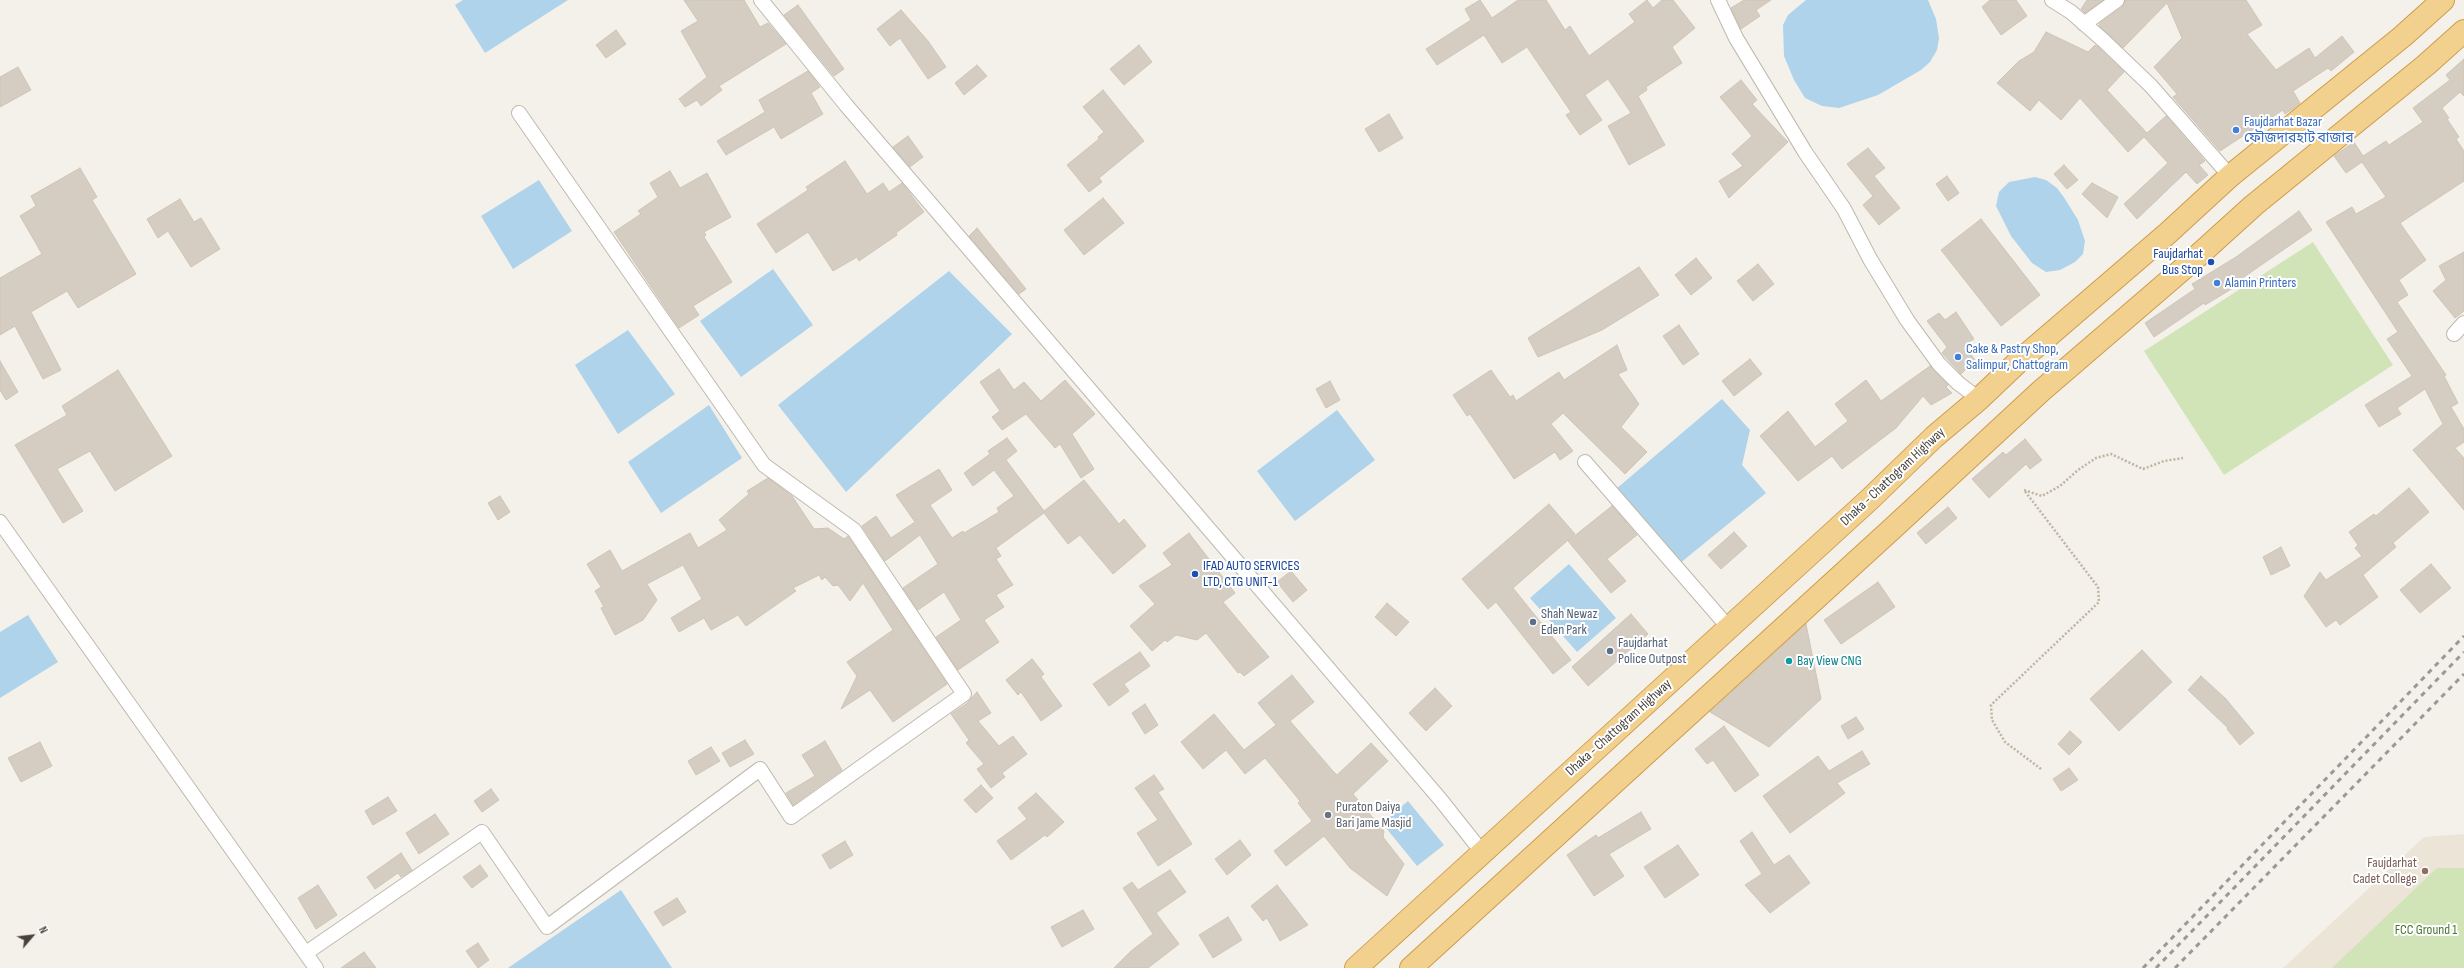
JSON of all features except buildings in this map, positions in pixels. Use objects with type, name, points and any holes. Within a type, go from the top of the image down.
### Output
[{"type":"highway","name":"Dhaka - Chattogram Highway","points":[[1356,968],[1870,500],[1934,437],[1979,399],[2018,362],[2168,233],[2230,176],[2403,36],[2443,0]]},
{"type":"highway","points":[[1411,968],[1893,528],[2041,390],[2192,262],[2254,205],[2426,65],[2464,31]]},
{"type":"street","points":[[761,0],[846,105],[1440,798],[1482,852]]},
{"type":"street","points":[[1718,0],[1736,38],[1805,152],[1844,209],[1870,259],[1907,320],[1939,364],[1958,384],[1979,399]]},
{"type":"street","points":[[2052,0],[2084,24],[2151,86],[2230,176]]},
{"type":"street","points":[[2084,24],[2116,0]]},
{"type":"street","points":[[306,953],[482,832],[547,927],[760,769],[791,817],[964,694],[854,530],[764,465],[519,113]]},
{"type":"street","points":[[2454,334],[2464,323]]},
{"type":"street","points":[[1585,462],[1729,628]]},
{"type":"street","points":[[0,522],[316,968]]},
{"type":"path","points":[[2041,769],[2005,742],[1992,720],[1991,705],[2099,602],[2098,587],[2024,490],[2042,496],[2060,486],[2078,470],[2096,458],[2111,454],[2143,469],[2164,461],[2183,458]]},
{"type":"shaded area","name":"Faujdarhat Cadet College","points":[[2464,834],[2464,968],[2283,968],[2424,837]]},
{"type":"green space","points":[[2313,242],[2393,365],[2224,475],[2144,351]]},
{"type":"green space","name":"FCC Ground 1","points":[[2437,868],[2464,868],[2464,968],[2332,968]]},
{"type":"water","points":[[463,0],[568,0],[485,53],[455,5]]},
{"type":"water","points":[[1806,0],[1928,0],[1936,19],[1939,38],[1937,50],[1930,62],[1921,70],[1878,95],[1839,108],[1822,106],[1805,98],[1794,80],[1784,56],[1783,25],[1788,15]]},
{"type":"water","points":[[2035,177],[2046,180],[2057,188],[2078,220],[2085,241],[2083,254],[2075,262],[2060,270],[2046,272],[2032,263],[2011,236],[1996,206],[1999,192],[2009,182]]},
{"type":"water","points":[[539,180],[572,231],[513,269],[481,216]]},
{"type":"water","points":[[773,269],[813,325],[741,377],[700,321]]},
{"type":"water","points":[[949,271],[1012,334],[846,492],[778,405]]},
{"type":"water","points":[[628,330],[675,394],[618,434],[575,365]]},
{"type":"water","points":[[1722,399],[1750,430],[1742,465],[1766,493],[1679,564],[1616,489]]},
{"type":"water","points":[[709,405],[742,458],[661,513],[628,462]]},
{"type":"water","points":[[1337,410],[1375,460],[1295,521],[1257,471]]},
{"type":"water","points":[[1569,564],[1616,618],[1577,652],[1530,598]]},
{"type":"water","points":[[28,615],[58,662],[0,698],[0,632]]},
{"type":"water","points":[[1408,801],[1444,845],[1417,866],[1382,823]]},
{"type":"water","points":[[621,890],[672,968],[508,968]]},
{"type":"railway","points":[[2143,968],[2464,636]]},
{"type":"railway","points":[[2156,968],[2464,652]]},
{"type":"railway","points":[[2175,968],[2464,674]]},
{"type":"place","name":"Faujdarhat Bazar ফৌজদারহাট বাজার","points":[[2236,130]]},
{"type":"place","name":"Faujdarhat Bus Stop","points":[[2211,262]]},
{"type":"place","name":"Alamin Printers","points":[[2217,283]]},
{"type":"place","name":"Cake & Pastry Shop, Salimpur, Chattogram","points":[[1958,357]]},
{"type":"place","name":"IFAD AUTO SERVICES LTD, CTG UNIT-1","points":[[1195,574]]},
{"type":"place","name":"Shah Newaz Eden Park","points":[[1533,622]]},
{"type":"place","name":"Faujdarhat Police Outpost","points":[[1610,651]]},
{"type":"place","name":"Bay View CNG","points":[[1789,661]]},
{"type":"place","name":"Puraton Daiya Bari Jame Masjid","points":[[1328,815]]},
{"type":"place","name":"Faujdarhat Cadet College","points":[[2425,871]]}]
